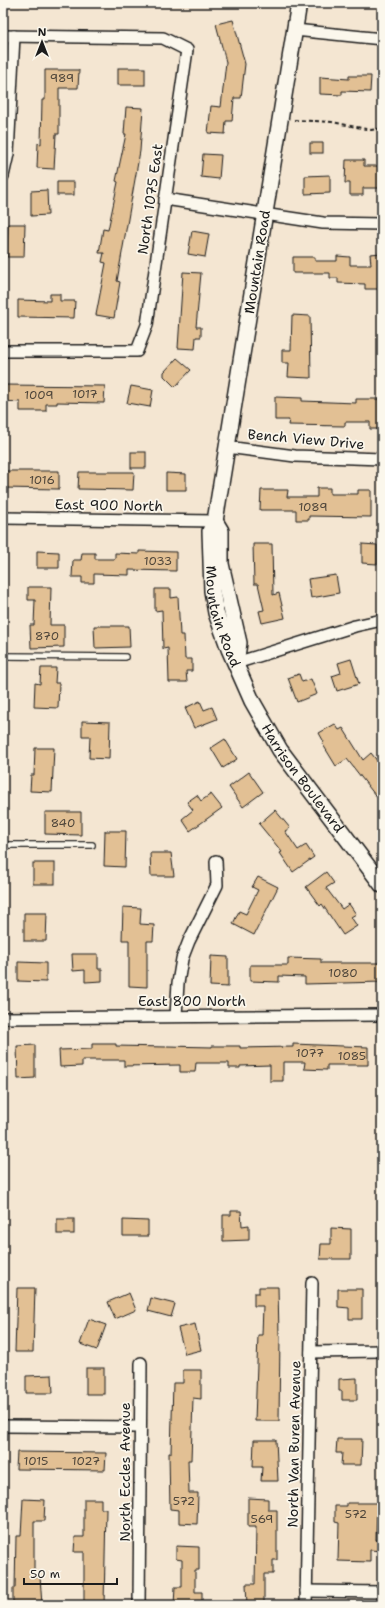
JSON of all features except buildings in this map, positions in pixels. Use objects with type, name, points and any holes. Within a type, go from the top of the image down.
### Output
[{"type":"street","name":"Mountain Road","points":[[236,663],[239,643],[221,564],[221,531],[216,521],[299,3]]},
{"type":"street","points":[[294,30],[382,39]]},
{"type":"street","points":[[3,176],[8,154],[8,36]]},
{"type":"street","name":"North 1075 East","points":[[3,351],[137,351],[147,325],[187,50],[163,38],[8,36]]},
{"type":"street","points":[[165,200],[323,223],[382,224]]},
{"type":"street","name":"Bench View Drive","points":[[227,447],[295,456],[382,460]]},
{"type":"street","name":"East 900 North","points":[[3,518],[216,521]]},
{"type":"street","points":[[236,663],[355,626],[382,620]]},
{"type":"street","name":"Harrison Boulevard","points":[[236,663],[252,701],[280,750],[382,885]]},
{"type":"street","points":[[176,1016],[178,984],[182,959],[189,941],[217,884],[216,861]]},
{"type":"street","name":"East 800 North","points":[[3,1018],[382,1015]]},
{"type":"street","name":"North Van Buren Avenue","points":[[306,1605],[312,1284]]},
{"type":"street","points":[[310,1352],[382,1351]]},
{"type":"street","name":"North Eccles Avenue","points":[[139,1605],[141,1362]]},
{"type":"street","points":[[3,1426],[140,1427]]},
{"type":"street","points":[[306,1591],[382,1592]]},
{"type":"lane","points":[[3,656],[125,656]]},
{"type":"lane","points":[[3,845],[92,845]]},
{"type":"path","points":[[281,119],[332,122],[371,130],[382,128]]}]
